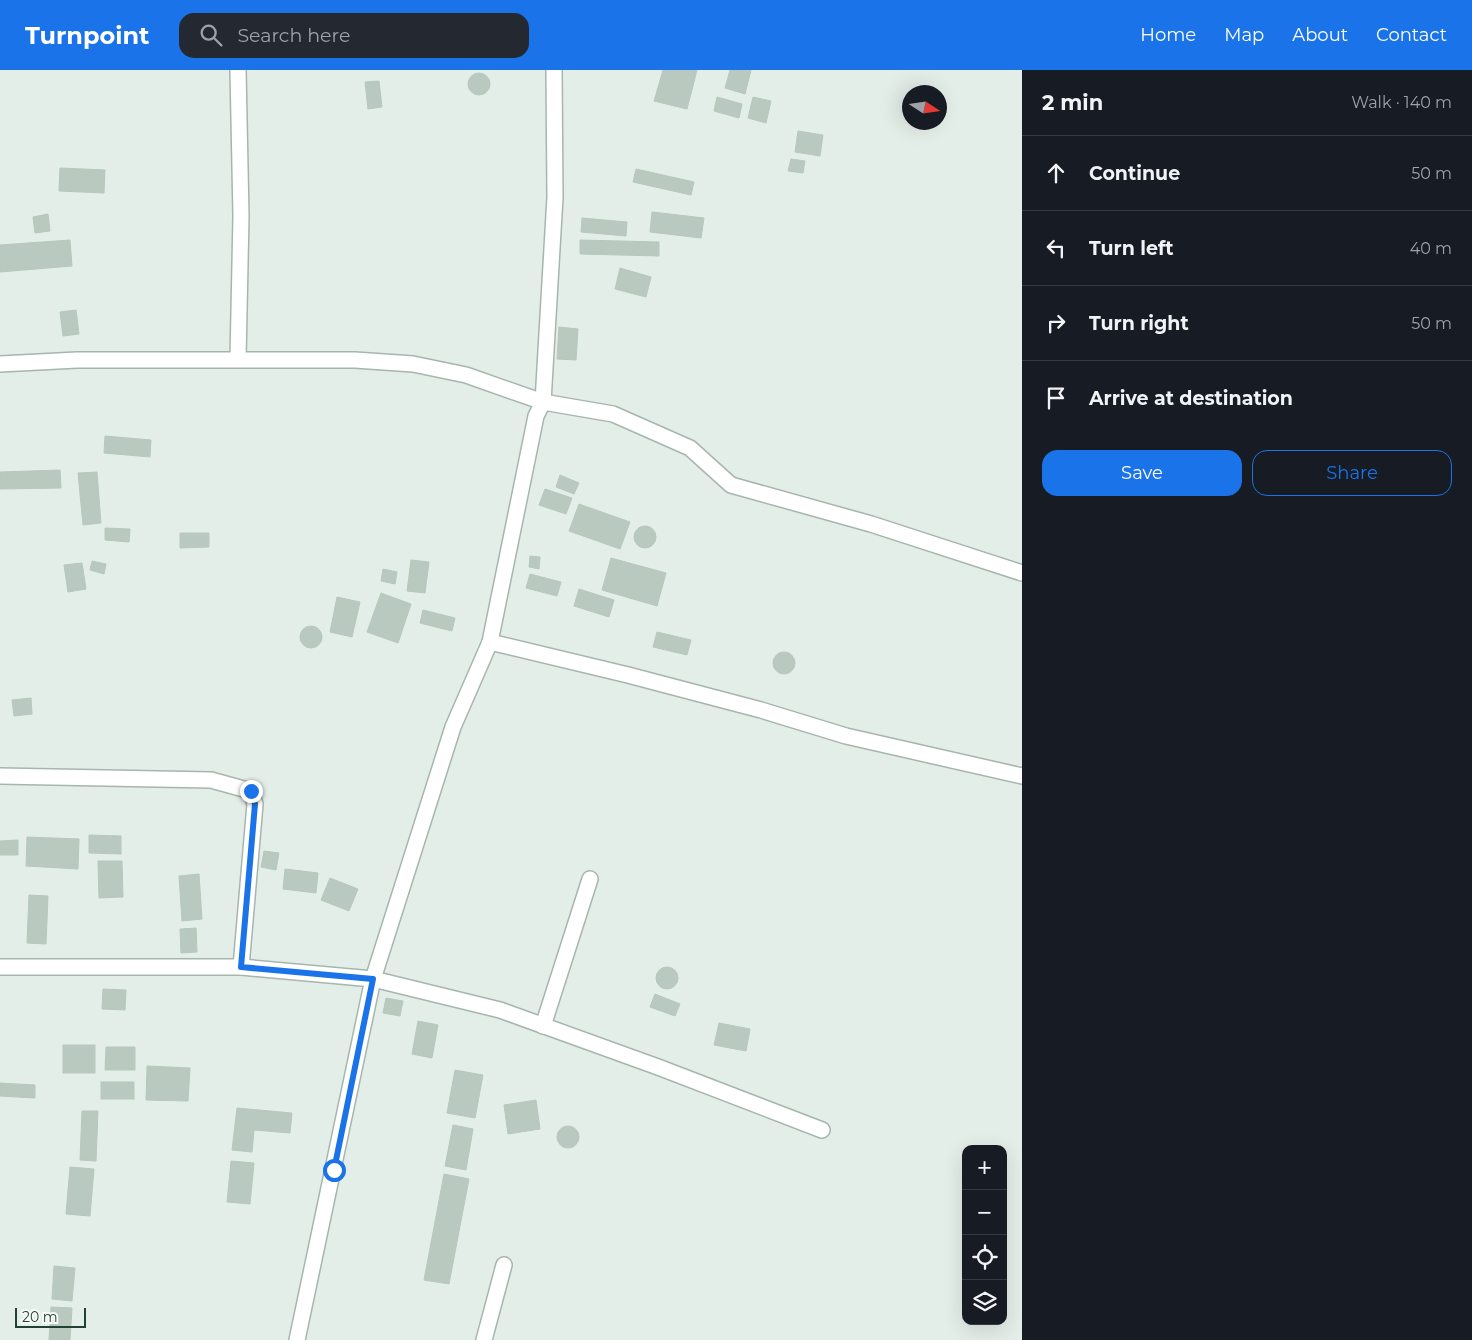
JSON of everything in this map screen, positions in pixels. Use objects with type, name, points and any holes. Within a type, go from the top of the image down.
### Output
[{"type":"street","points":[[238,70],[241,216],[238,359]]},
{"type":"street","points":[[297,1340],[373,979],[453,727],[490,642],[536,416],[543,402],[555,197],[554,70]]},
{"type":"street","points":[[0,364],[78,360],[355,360],[413,364],[466,374],[543,402],[613,414],[690,448],[731,485],[871,524],[1022,573]]},
{"type":"street","points":[[490,642],[628,675],[761,710],[846,736],[1022,776]]},
{"type":"street","points":[[0,776],[211,780],[251,791],[255,804],[241,967]]},
{"type":"street","points":[[543,1026],[590,879]]},
{"type":"street","points":[[0,967],[241,967],[373,979],[500,1010],[658,1067],[822,1130]]},
{"type":"street","points":[[484,1340],[504,1265]]},
{"type":"building","points":[[663,70],[697,70],[687,109],[654,101]]},
{"type":"building","points":[[730,70],[751,70],[745,94],[725,88]]},
{"type":"building","points":[[479,73],[487,76],[490,84],[487,92],[479,95],[471,92],[468,84],[471,76]]},
{"type":"building","points":[[379,81],[382,107],[368,109],[365,82]]},
{"type":"building","points":[[717,97],[742,104],[739,118],[714,111]]},
{"type":"building","points":[[753,97],[771,101],[766,123],[748,118]]},
{"type":"building","points":[[798,131],[823,135],[820,156],[795,152]]},
{"type":"building","points":[[791,159],[805,161],[803,173],[788,171]]},
{"type":"building","points":[[60,168],[105,170],[104,193],[59,191]]},
{"type":"building","points":[[636,169],[694,182],[691,195],[633,182]]},
{"type":"building","points":[[652,212],[704,218],[701,238],[650,232]]},
{"type":"building","points":[[48,214],[50,231],[35,233],[33,217]]},
{"type":"building","points":[[582,218],[627,222],[626,236],[581,232]]},
{"type":"building","points":[[70,240],[72,266],[0,272],[0,245]]},
{"type":"building","points":[[580,240],[659,242],[659,256],[580,254]]},
{"type":"building","points":[[620,268],[651,277],[646,297],[615,289]]},
{"type":"building","points":[[76,310],[79,334],[63,336],[60,312]]},
{"type":"building","points":[[559,327],[578,329],[576,360],[557,359]]},
{"type":"building","points":[[105,436],[151,440],[150,457],[104,453]]},
{"type":"building","points":[[60,470],[61,488],[0,489],[0,472]]},
{"type":"building","points":[[97,472],[101,523],[83,525],[78,473]]},
{"type":"building","points":[[560,475],[579,483],[574,494],[556,487]]},
{"type":"building","points":[[545,489],[572,498],[566,514],[539,505]]},
{"type":"building","points":[[579,504],[630,522],[620,549],[569,531]]},
{"type":"building","points":[[645,526],[653,529],[656,537],[653,545],[645,548],[637,545],[634,537],[637,529]]},
{"type":"building","points":[[105,528],[130,529],[129,542],[105,540]]},
{"type":"building","points":[[180,533],[209,533],[209,547],[180,548]]},
{"type":"building","points":[[530,556],[540,557],[539,569],[529,567]]},
{"type":"building","points":[[611,558],[666,573],[657,606],[602,590]]},
{"type":"building","points":[[411,560],[429,562],[425,593],[407,591]]},
{"type":"building","points":[[92,561],[106,564],[104,574],[90,570]]},
{"type":"building","points":[[82,563],[86,589],[68,592],[64,565]]},
{"type":"building","points":[[383,569],[397,572],[395,584],[381,581]]},
{"type":"building","points":[[530,574],[561,582],[557,596],[526,588]]},
{"type":"building","points":[[579,589],[614,600],[609,617],[574,606]]},
{"type":"building","points":[[381,593],[411,604],[398,643],[367,632]]},
{"type":"building","points":[[337,597],[360,602],[352,637],[330,632]]},
{"type":"building","points":[[423,610],[455,618],[452,631],[420,623]]},
{"type":"building","points":[[311,626],[319,629],[322,637],[319,645],[311,648],[303,645],[300,637],[303,629]]},
{"type":"building","points":[[657,632],[691,640],[687,655],[653,647]]},
{"type":"building","points":[[784,652],[792,655],[795,663],[792,671],[784,674],[776,671],[773,663],[776,655]]},
{"type":"building","points":[[31,698],[32,714],[14,716],[12,700]]},
{"type":"building","points":[[89,835],[121,836],[121,854],[89,853]]},
{"type":"building","points":[[27,837],[79,839],[78,869],[26,866]]},
{"type":"building","points":[[18,840],[18,855],[0,855],[0,841]]},
{"type":"building","points":[[264,851],[279,853],[276,870],[261,867]]},
{"type":"building","points":[[98,861],[122,861],[123,897],[99,898]]},
{"type":"building","points":[[285,869],[318,873],[316,893],[283,889]]},
{"type":"building","points":[[199,874],[202,919],[182,921],[179,876]]},
{"type":"building","points":[[330,878],[358,889],[349,911],[321,900]]},
{"type":"building","points":[[29,895],[48,896],[46,944],[27,943]]},
{"type":"building","points":[[196,928],[197,952],[181,953],[180,929]]},
{"type":"building","points":[[667,967],[675,970],[678,978],[675,986],[667,989],[659,986],[656,978],[659,970]]},
{"type":"building","points":[[103,989],[126,990],[125,1010],[102,1009]]},
{"type":"building","points":[[655,994],[680,1004],[675,1016],[650,1007]]},
{"type":"building","points":[[386,998],[403,1001],[400,1016],[383,1013]]},
{"type":"building","points":[[418,1021],[438,1025],[432,1058],[412,1054]]},
{"type":"building","points":[[719,1023],[750,1029],[746,1051],[714,1045]]},
{"type":"building","points":[[63,1045],[95,1045],[95,1073],[63,1073]]},
{"type":"building","points":[[106,1047],[135,1047],[135,1070],[105,1070]]},
{"type":"building","points":[[147,1066],[190,1068],[188,1101],[146,1100]]},
{"type":"building","points":[[455,1070],[483,1075],[475,1118],[447,1113]]},
{"type":"building","points":[[101,1082],[134,1082],[134,1099],[101,1099]]},
{"type":"building","points":[[0,1083],[35,1085],[35,1098],[0,1096]]},
{"type":"building","points":[[536,1100],[540,1129],[508,1134],[504,1105]]},
{"type":"building","points":[[237,1108],[292,1113],[290,1133],[254,1130],[252,1152],[232,1150]]},
{"type":"building","points":[[82,1111],[98,1111],[96,1161],[80,1160]]},
{"type":"building","points":[[453,1125],[473,1129],[466,1170],[445,1166]]},
{"type":"building","points":[[568,1126],[576,1129],[579,1137],[576,1145],[568,1148],[560,1145],[557,1137],[560,1129]]},
{"type":"building","points":[[231,1161],[254,1163],[250,1204],[227,1202]]},
{"type":"building","points":[[70,1167],[94,1169],[90,1216],[66,1214]]},
{"type":"building","points":[[444,1174],[469,1179],[449,1284],[424,1280]]},
{"type":"building","points":[[54,1266],[75,1268],[72,1301],[52,1299]]},
{"type":"building","points":[[51,1307],[72,1308],[70,1340],[49,1340]]},
{"type":"route","points":[[251,791],[255,804],[241,967],[373,979],[334,1170]]}]
